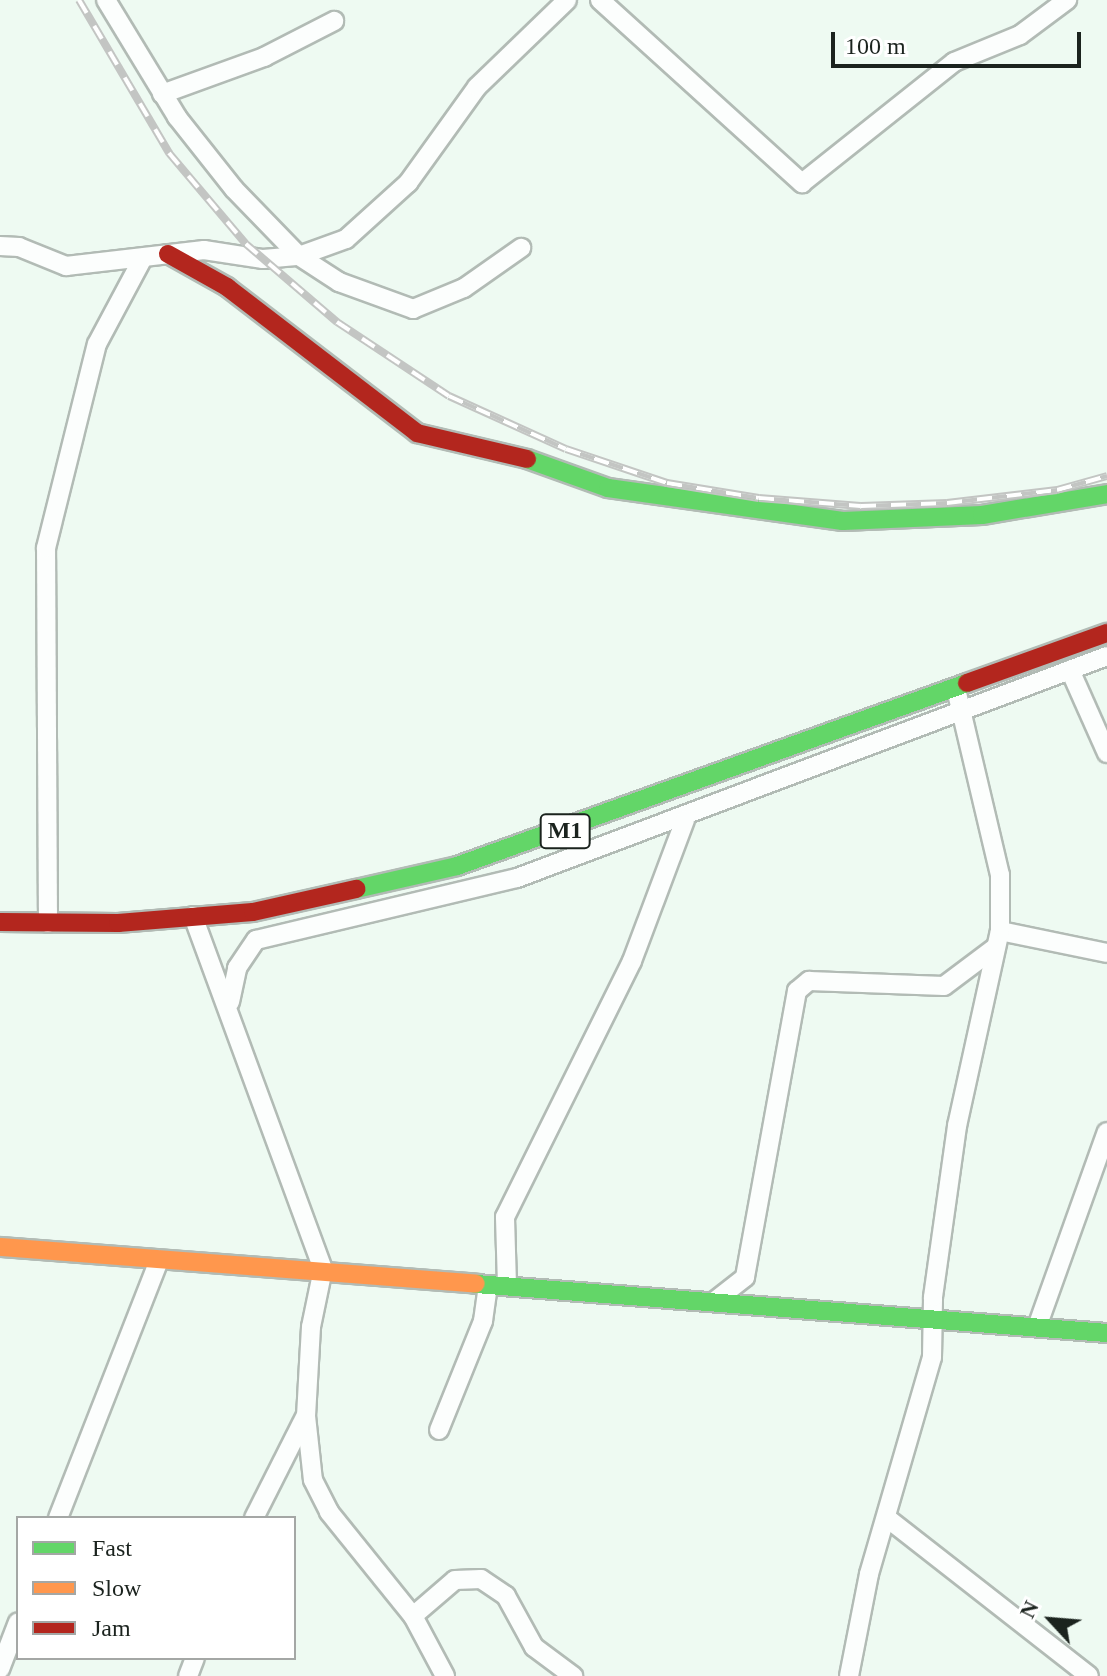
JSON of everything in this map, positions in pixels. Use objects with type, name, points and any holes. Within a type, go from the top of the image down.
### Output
[{"type":"street","points":[[106,0],[162,94],[259,219],[299,256],[366,296],[413,309],[464,288],[521,248]]},
{"type":"street","points":[[0,246],[19,247],[66,266],[168,254],[299,256],[350,237],[374,218],[433,155],[477,87],[567,0]]},
{"type":"street","points":[[601,0],[802,183],[954,62],[1020,35],[1067,0]]},
{"type":"street","points":[[162,94],[264,57],[334,21]]},
{"type":"street","points":[[168,254],[227,287],[417,433],[543,463],[608,488],[843,521],[982,515],[1107,494]]},
{"type":"street","points":[[48,923],[46,548],[97,344],[143,258]]},
{"type":"street","name":"M1","points":[[0,922],[48,923],[193,916],[320,900],[457,866],[1107,633]]},
{"type":"street","points":[[230,1002],[237,968],[256,940],[517,878],[685,820],[1107,656]]},
{"type":"street","points":[[1070,670],[1107,753]]},
{"type":"street","points":[[849,1676],[887,1518],[919,1415],[957,1126],[998,939],[1000,875],[956,689]]},
{"type":"street","points":[[439,1430],[497,1285],[505,1217],[632,961],[685,820]]},
{"type":"street","points":[[193,916],[230,1002],[323,1269],[311,1327],[306,1416],[320,1495],[413,1616],[438,1673]]},
{"type":"street","points":[[716,1300],[745,1277],[797,991],[809,981],[944,986],[998,939],[1107,953]]},
{"type":"street","points":[[1037,1327],[1107,1132]]},
{"type":"street","points":[[0,1247],[323,1269],[1107,1333]]},
{"type":"street","points":[[59,1516],[159,1260]]},
{"type":"street","points":[[255,1516],[306,1416]]},
{"type":"street","points":[[887,1518],[1089,1676]]},
{"type":"street","points":[[413,1616],[455,1580],[481,1579],[506,1596],[534,1647],[573,1676]]},
{"type":"street","points":[[0,1669],[16,1627]]},
{"type":"railway","points":[[79,0],[169,153],[246,244],[337,322],[449,396],[566,449],[667,483],[759,498],[861,506],[947,503],[1057,490],[1107,476]]},
{"type":"traffic: fast","points":[[527,459],[608,488],[843,521],[982,515],[1107,494]]},
{"type":"traffic: fast","points":[[356,889],[457,866],[967,683]]},
{"type":"traffic: fast","points":[[476,1284],[1107,1333]]},
{"type":"traffic: slow","points":[[0,1247],[476,1284]]},
{"type":"traffic: jam","points":[[168,254],[227,287],[417,433],[527,459]]},
{"type":"traffic: jam","points":[[967,683],[1107,633]]},
{"type":"traffic: jam","points":[[0,922],[118,923],[253,912],[356,889]]}]
